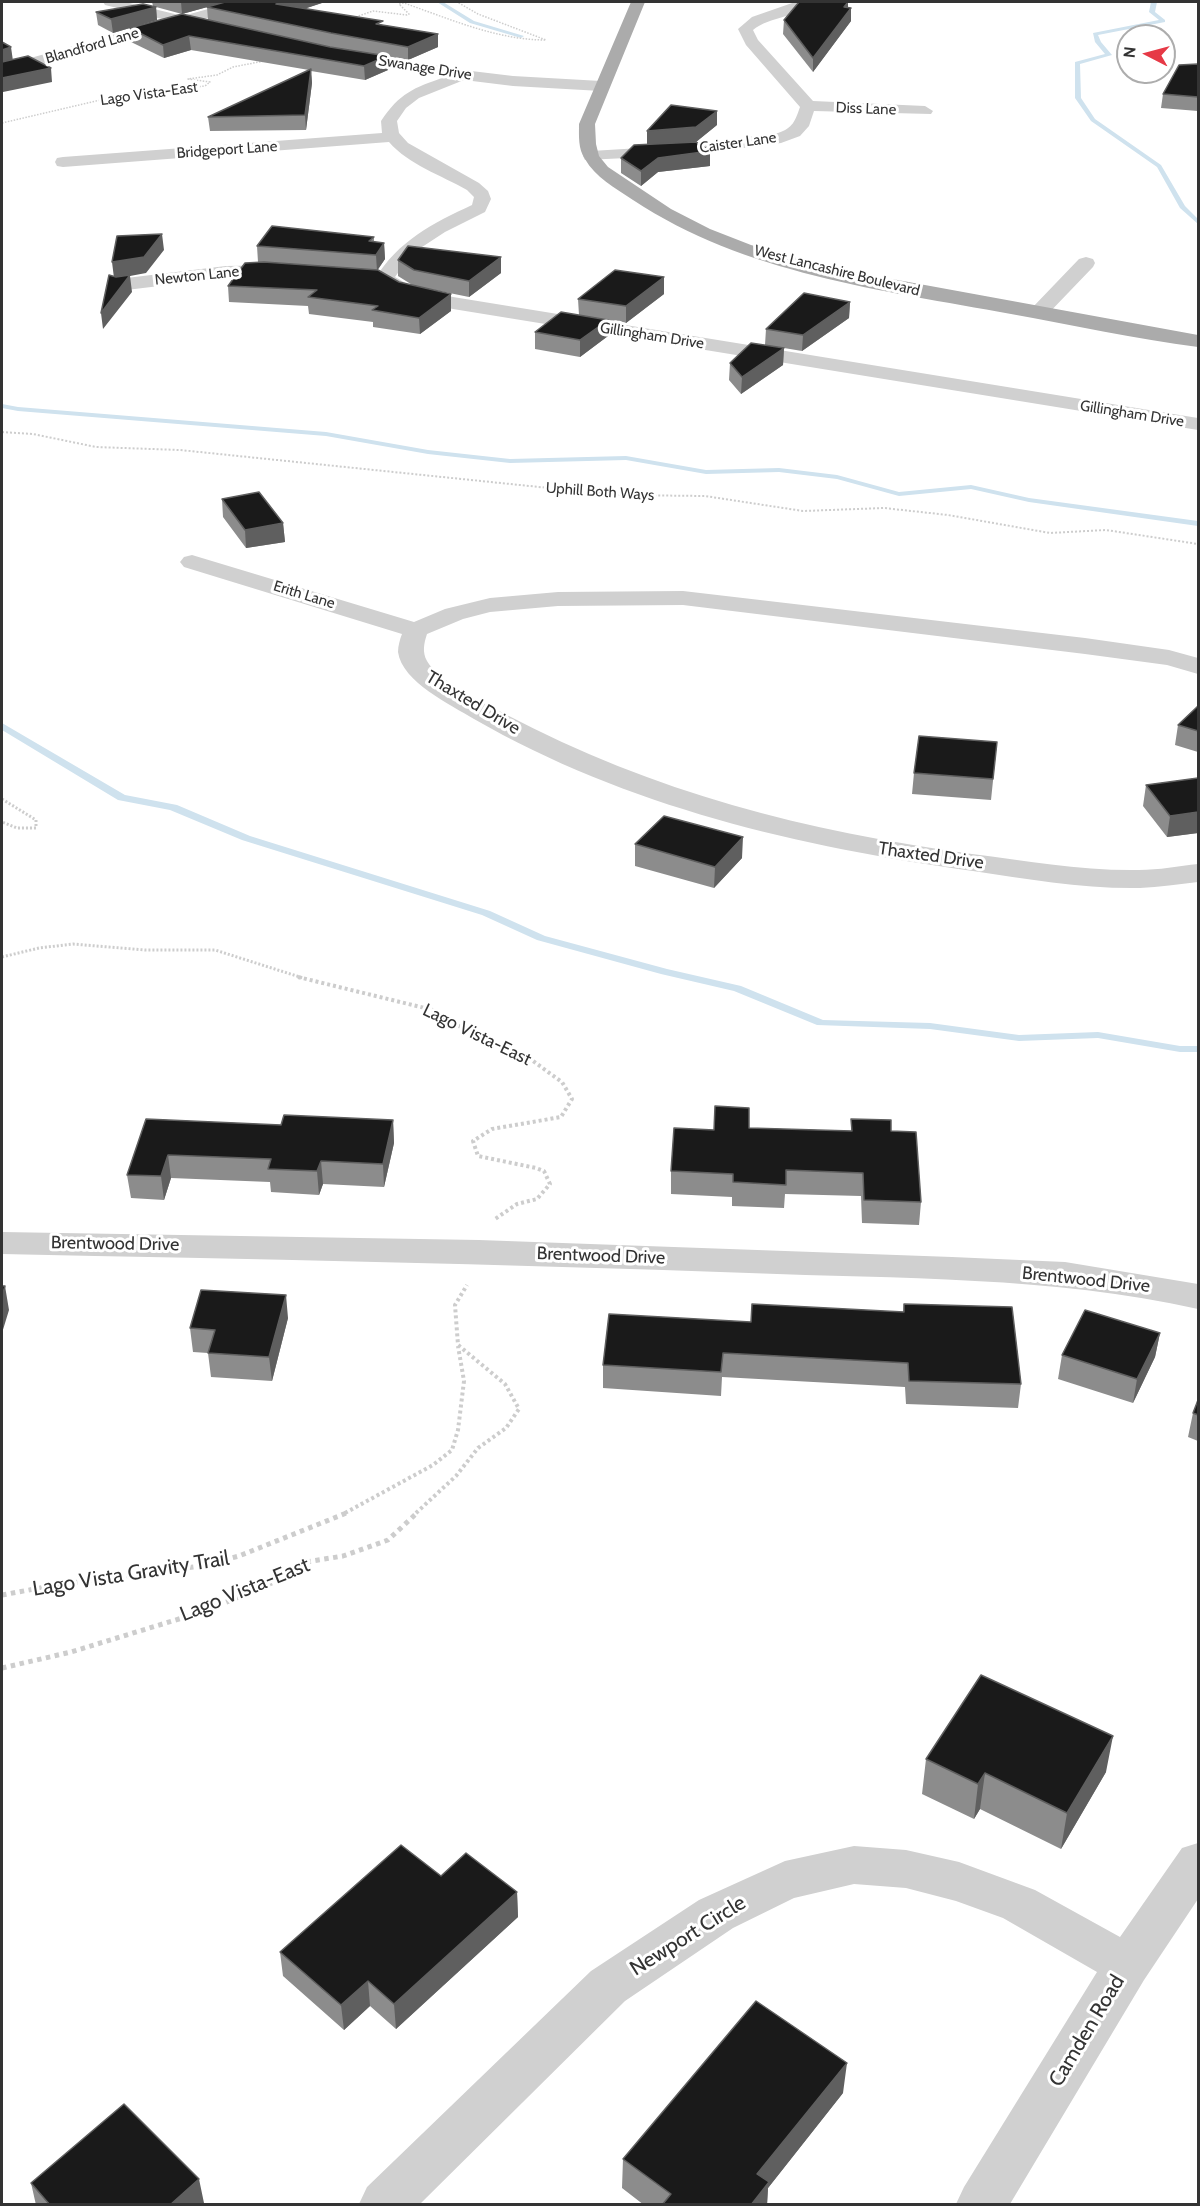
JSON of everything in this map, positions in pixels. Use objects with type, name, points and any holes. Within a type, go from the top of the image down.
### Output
[{"type":"main road","points":[[591,156],[587,140],[587,124],[638,2]]},
{"type":"main road","name":"West Lancashire Boulevard","points":[[591,156],[609,176],[648,204],[697,229],[760,254],[902,288],[1198,341]]},
{"type":"street","points":[[110,2],[232,32]]},
{"type":"street","name":"Blandford Lane","points":[[2,71],[247,2]]},
{"type":"street","points":[[805,2],[757,21],[744,29],[751,42],[808,106]]},
{"type":"street","name":"Swanage Drive","points":[[329,52],[463,75],[513,81],[602,86]]},
{"type":"street","points":[[361,277],[384,279],[392,263],[407,249],[479,208],[483,202],[482,195],[473,187],[414,155],[392,137],[390,126],[391,116],[400,104],[416,94],[463,75]]},
{"type":"street","name":"Diss Lane","points":[[808,106],[925,111]]},
{"type":"street","name":"Caister Lane","points":[[591,156],[690,150],[781,138],[794,133],[801,126],[808,106]]},
{"type":"street","name":"Bridgeport Lane","points":[[63,162],[392,137]]},
{"type":"street","points":[[1038,313],[1086,263]]},
{"type":"street","name":"Newton Lane","points":[[118,285],[226,272],[265,270],[304,273]]},
{"type":"street","name":"Gillingham Drive","points":[[384,279],[407,292],[453,303],[1198,424]]},
{"type":"street","name":"Erith Lane","points":[[192,562],[415,630]]},
{"type":"street","points":[[415,630],[454,614],[490,605],[558,599],[683,598],[750,604],[1085,646],[1169,658],[1198,666]]},
{"type":"street","name":"Thaxted Drive","points":[[415,630],[411,652],[418,671],[459,698],[504,724],[602,772],[701,807],[787,830],[880,849],[1028,870],[1140,879],[1198,873]]},
{"type":"street","name":"Brentwood Drive","points":[[2,1243],[479,1252],[1065,1274],[1175,1290],[1198,1297]]},
{"type":"street","name":"Camden Road","points":[[982,2205],[1127,1965],[1198,1862]]},
{"type":"street","name":"Newport Circle","points":[[385,2205],[608,1986],[716,1914],[785,1881],[854,1865],[906,1869],[959,1882],[1019,1904],[1127,1965]]},
{"type":"path","points":[[350,18],[373,11],[409,14],[399,4],[404,3],[467,26],[527,40],[546,40],[478,14],[457,2]]},
{"type":"path","name":"Lago Vista-East","points":[[2,123],[126,94],[205,86],[210,82],[188,79],[217,75],[233,67],[269,59]]},
{"type":"path","name":"Uphill Both Ways","points":[[2,432],[33,434],[96,447],[180,450],[617,495],[705,496],[803,511],[884,508],[948,515],[1050,533],[1106,530],[1198,544]]},
{"type":"path","points":[[2,799],[36,820],[36,828],[18,828],[2,822]]},
{"type":"path","name":"Lago Vista-East","points":[[2,957],[39,948],[73,944],[145,950],[215,950],[316,983],[379,995],[433,1010],[472,1034],[526,1056],[562,1082],[572,1099],[561,1118],[492,1129],[473,1141],[477,1156],[491,1161],[530,1164],[544,1171],[550,1184],[537,1199],[517,1204],[493,1221]]},
{"type":"path","points":[[458,1345],[455,1305],[470,1279]]},
{"type":"path","name":"Lago Vista-East","points":[[2,1668],[71,1652],[205,1611],[274,1582],[306,1562],[343,1556],[388,1540],[456,1476],[478,1448],[506,1428],[519,1409],[505,1384],[458,1345]]},
{"type":"path","name":"Lago Vista Gravity Trail","points":[[2,1596],[56,1585],[201,1566],[239,1556],[349,1512],[433,1466],[452,1450],[458,1430],[464,1380],[458,1345]]},
{"type":"building","points":[[225,2],[285,2],[276,4],[383,21],[376,24],[438,34],[408,47],[207,7]]},
{"type":"building","points":[[799,2],[848,2],[844,7],[851,8],[813,58],[784,20]]},
{"type":"building","points":[[143,4],[156,7],[111,19],[96,12]]},
{"type":"building","points":[[182,14],[330,47],[387,56],[364,66],[189,36],[163,45],[130,28]]},
{"type":"building","points":[[2,42],[11,47],[2,50]]},
{"type":"building","points":[[28,56],[51,68],[2,78],[2,62]]},
{"type":"building","points":[[1198,64],[1198,97],[1163,94],[1169,84],[1176,84],[1176,70],[1179,65]]},
{"type":"building","points":[[311,69],[305,115],[208,117]]},
{"type":"building","points":[[671,105],[717,111],[696,127],[647,131]]},
{"type":"building","points":[[696,142],[710,151],[658,158],[641,171],[621,158],[634,145]]},
{"type":"building","points":[[272,226],[374,237],[369,241],[384,243],[376,255],[257,246]]},
{"type":"building","points":[[162,234],[144,257],[112,262],[117,236]]},
{"type":"building","points":[[408,246],[501,257],[469,281],[414,270],[398,260]]},
{"type":"building","points":[[264,262],[378,270],[399,282],[451,294],[419,318],[372,310],[378,306],[308,297],[317,290],[228,286],[245,263]]},
{"type":"building","points":[[615,270],[664,277],[626,306],[578,299]]},
{"type":"building","points":[[109,275],[116,277],[130,275],[101,313]]},
{"type":"building","points":[[804,293],[850,302],[803,335],[766,329]]},
{"type":"building","points":[[561,312],[608,320],[580,340],[535,332]]},
{"type":"building","points":[[751,343],[784,348],[742,377],[730,363]]},
{"type":"building","points":[[259,492],[283,523],[245,530],[222,499]]},
{"type":"building","points":[[1198,706],[1198,731],[1178,725]]},
{"type":"building","points":[[919,736],[997,742],[993,779],[914,773]]},
{"type":"building","points":[[1198,778],[1198,812],[1170,816],[1146,785]]},
{"type":"building","points":[[664,816],[743,837],[715,867],[635,844]]},
{"type":"building","points":[[715,1106],[749,1108],[749,1128],[852,1131],[851,1119],[891,1120],[891,1131],[916,1132],[921,1202],[864,1200],[863,1173],[786,1170],[786,1185],[733,1182],[733,1174],[671,1171],[674,1128],[714,1130]]},
{"type":"building","points":[[284,1115],[393,1120],[383,1164],[321,1161],[317,1171],[268,1169],[271,1159],[168,1155],[161,1176],[127,1175],[146,1119],[281,1125]]},
{"type":"building","points":[[201,1290],[286,1295],[269,1357],[208,1353],[215,1330],[190,1328]]},
{"type":"building","points":[[752,1304],[904,1312],[904,1304],[1012,1307],[1021,1384],[909,1381],[908,1363],[723,1353],[721,1372],[603,1365],[609,1314],[751,1322]]},
{"type":"building","points":[[1085,1310],[1160,1333],[1137,1379],[1062,1355]]},
{"type":"building","points":[[1198,1400],[1198,1415],[1193,1413]]},
{"type":"building","points":[[981,1675],[1113,1736],[1067,1813],[985,1773],[978,1784],[926,1759]]},
{"type":"building","points":[[401,1845],[441,1876],[466,1853],[517,1892],[394,2004],[368,1981],[341,2005],[280,1952]]},
{"type":"building","points":[[756,2001],[847,2063],[757,2174],[769,2182],[751,2205],[662,2205],[671,2194],[623,2159]]},
{"type":"building","points":[[124,2104],[199,2179],[170,2205],[50,2205],[31,2183]]},
{"type":"waterway","points":[[440,2],[472,22],[521,36]]},
{"type":"waterway","points":[[1154,2],[1152,12],[1163,21],[1095,34],[1098,42],[1109,55],[1077,63],[1078,98],[1093,120],[1159,166],[1182,207],[1198,222]]},
{"type":"waterway","points":[[2,406],[326,434],[428,452],[510,461],[626,458],[706,472],[779,470],[837,477],[899,494],[971,487],[1029,500],[1198,524]]},
{"type":"waterway","points":[[2,726],[122,798],[173,807],[246,838],[486,913],[541,938],[665,972],[737,988],[821,1023],[930,1026],[1019,1038],[1098,1035],[1180,1049],[1198,1049]]}]
